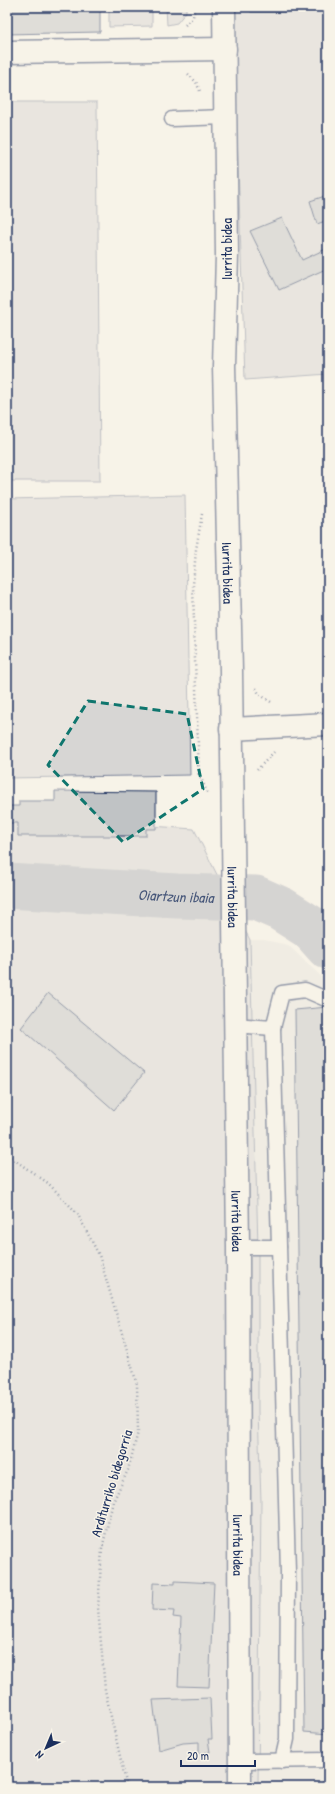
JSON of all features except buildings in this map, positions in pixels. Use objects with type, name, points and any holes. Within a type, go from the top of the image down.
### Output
[{"type":"street","name":"Iurrita bidea","points":[[224,7],[227,255],[224,366],[231,729],[238,1247],[240,1787]]},
{"type":"street","points":[[7,52],[225,49]]},
{"type":"street","points":[[231,729],[328,724]]},
{"type":"lane","points":[[172,119],[225,117]]},
{"type":"lane","points":[[282,1761],[287,1739],[288,1572],[273,1028],[282,993],[305,990],[328,1000]]},
{"type":"lane","points":[[234,1025],[273,1028]]},
{"type":"lane","points":[[238,1247],[280,1247]]},
{"type":"lane","points":[[240,1761],[328,1760]]},
{"type":"path","points":[[254,774],[272,753],[278,750]]},
{"type":"path","name":"Arditurriko bidegorria","points":[[7,1155],[48,1183],[77,1213],[99,1255],[137,1384],[138,1432],[128,1470],[113,1502],[102,1549],[98,1608],[105,1690],[127,1787]]},
{"type":"highlighted area","points":[[88,701],[187,714],[203,789],[123,842],[48,765]]},
{"type":"shaded area","points":[[109,7],[152,7],[152,26],[109,27]]},
{"type":"shaded area","points":[[166,7],[186,7],[186,12],[177,23],[167,25]]},
{"type":"shaded area","points":[[233,7],[328,7],[328,374],[245,380]]},
{"type":"shaded area","points":[[7,102],[97,102],[100,481],[7,481]]},
{"type":"shaded area","points":[[185,495],[190,775],[7,778],[7,499]]},
{"type":"shaded area","points":[[7,816],[194,829],[250,940],[258,1248],[258,1411],[261,1501],[258,1787],[7,1787]]},
{"type":"shaded area","points":[[250,940],[264,940],[288,945],[328,983],[328,1775],[318,1787],[258,1787],[261,1501],[258,1411],[258,1248]]},
{"type":"waterway","name":"Oiartzun ibaia","points":[[7,886],[177,896],[256,898],[281,909],[311,928],[328,947]]}]
